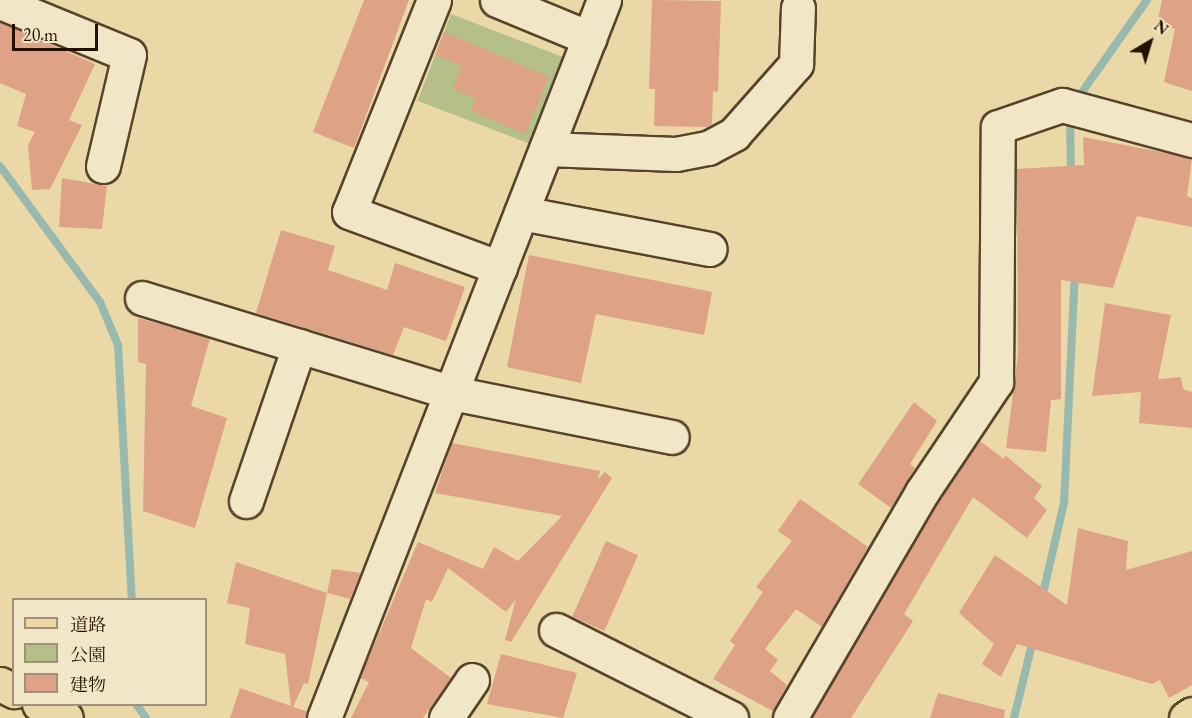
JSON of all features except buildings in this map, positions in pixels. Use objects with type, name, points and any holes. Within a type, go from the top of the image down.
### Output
[{"type":"main road","points":[[41,706],[66,718]]},
{"type":"main road","points":[[1186,718],[1192,714]]},
{"type":"street","points":[[434,0],[349,212],[500,268]]},
{"type":"street","points":[[497,0],[546,9],[589,38]]},
{"type":"street","points":[[324,718],[604,0]]},
{"type":"street","points":[[0,2],[129,55],[103,166]]},
{"type":"street","points":[[546,149],[676,154],[708,148],[734,134],[796,64],[798,8]]},
{"type":"street","points":[[790,718],[922,492],[996,382],[998,127],[1062,105],[1192,140]]},
{"type":"street","points":[[520,213],[710,249]]},
{"type":"street","points":[[142,298],[452,393],[672,437]]},
{"type":"street","points":[[246,501],[299,346]]},
{"type":"street","points":[[556,630],[731,718]]},
{"type":"street","points":[[446,718],[472,680]]},
{"type":"green space","points":[[451,14],[565,58],[532,145],[418,101]]},
{"type":"waterway","points":[[1075,102],[1147,0]]},
{"type":"waterway","points":[[1070,113],[1071,175]]},
{"type":"waterway","points":[[0,166],[100,302],[118,345],[132,598]]},
{"type":"waterway","points":[[1042,598],[1064,503],[1075,271]]},
{"type":"waterway","points":[[1014,718],[1033,640]]},
{"type":"waterway","points":[[137,706],[146,718]]}]
